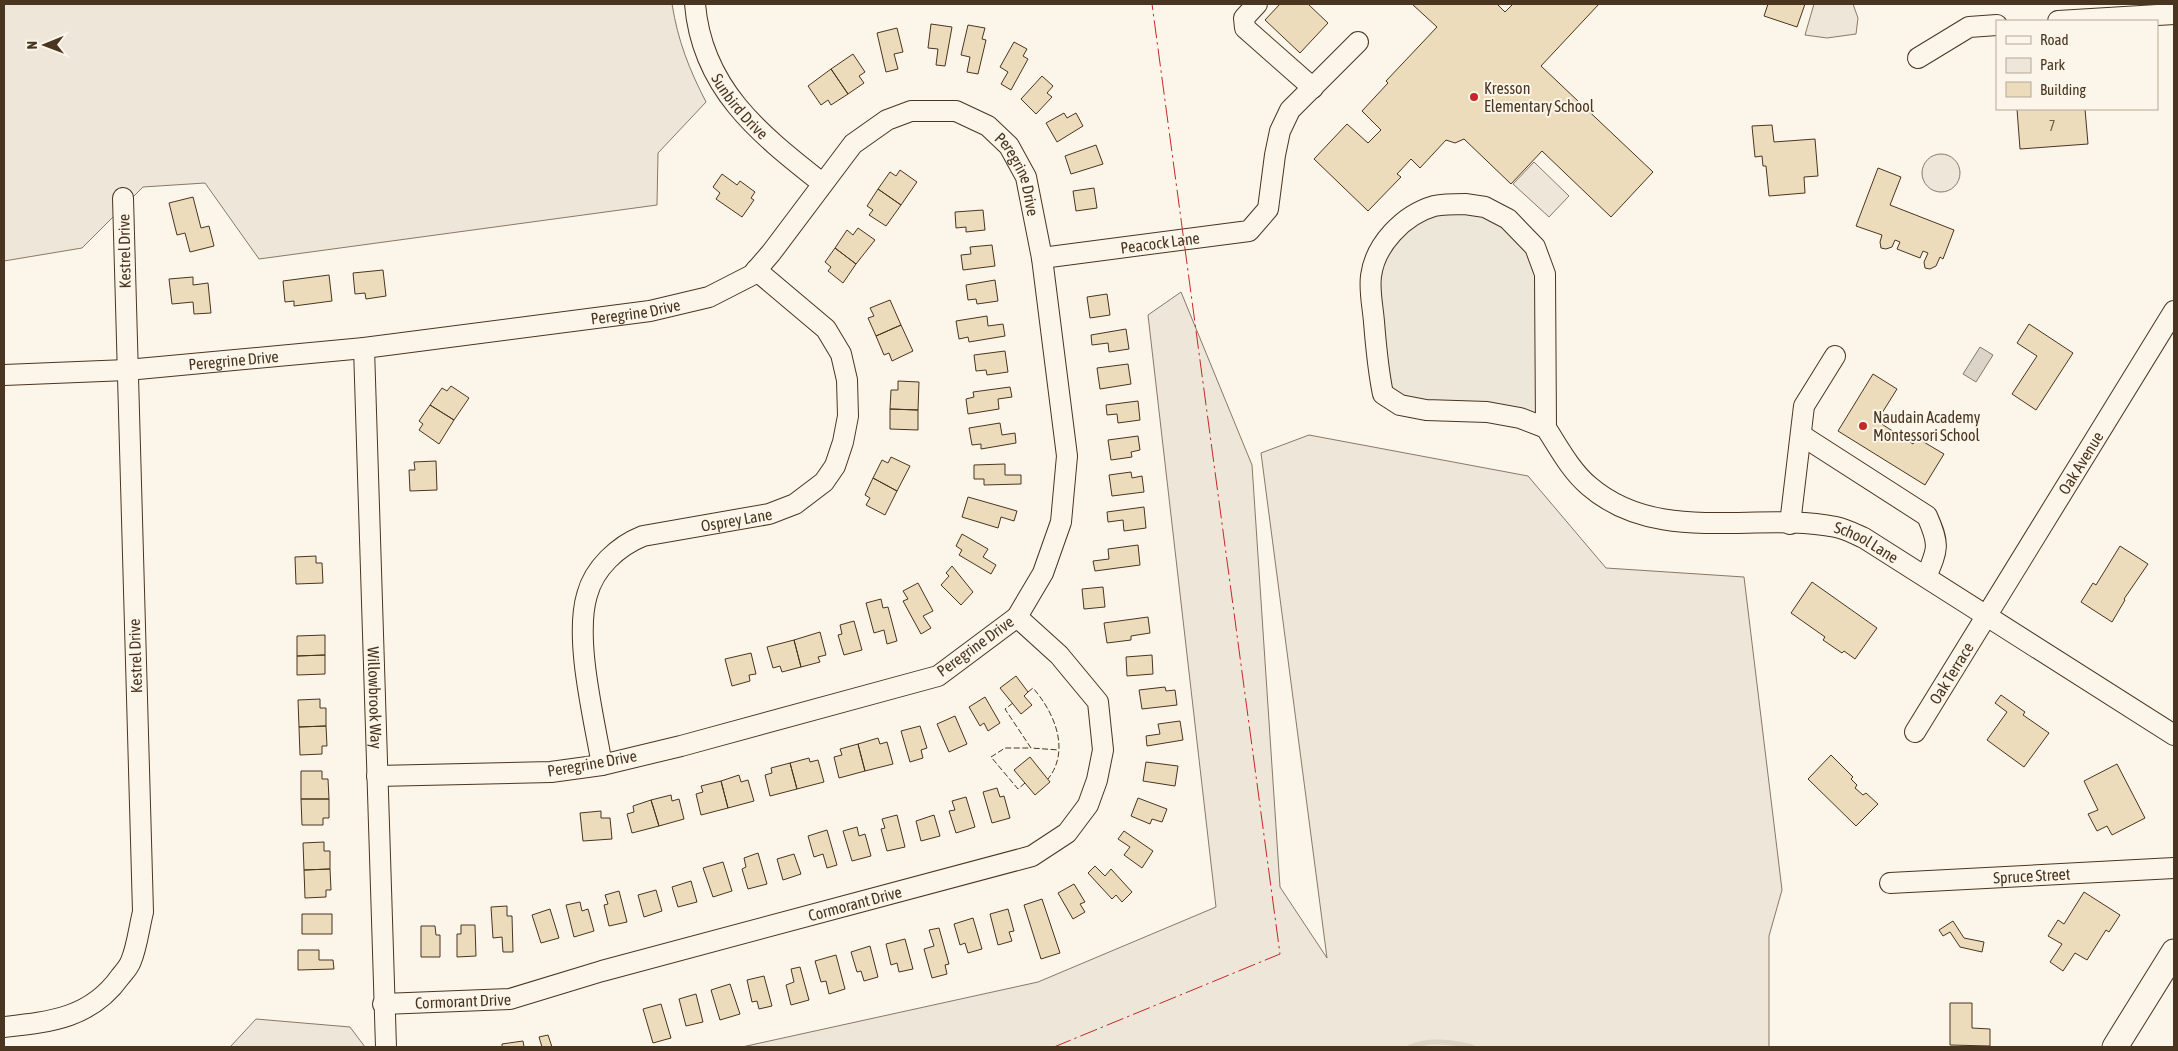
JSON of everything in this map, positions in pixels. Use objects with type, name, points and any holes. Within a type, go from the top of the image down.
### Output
[{"type":"main road","points":[[2115,1047],[2174,952]]},
{"type":"street","name":"Sunbird Drive","points":[[695,4],[702,38],[716,74],[727,95],[772,145],[822,183]]},
{"type":"street","points":[[1257,4],[1244,18],[1245,28],[1313,88],[1358,42]]},
{"type":"street","points":[[2075,20],[2174,14]]},
{"type":"street","points":[[1918,58],[1969,27],[1996,25]]},
{"type":"street","name":"Peacock Lane","points":[[1042,258],[1249,232],[1268,209],[1280,131],[1290,110],[1313,88]]},
{"type":"street","name":"Peregrine Drive","points":[[4,375],[126,370],[364,348],[650,311],[710,297],[752,275],[771,254],[822,183],[853,144],[886,120],[911,111],[956,110],[988,126],[1009,146],[1026,177],[1042,258],[1067,456],[1061,522],[1044,573],[1017,617],[938,676],[681,746],[602,765],[551,772],[377,776]]},
{"type":"street","name":"Kestrel Drive","points":[[4,1027],[46,1023],[80,1012],[100,1000],[115,984],[131,962],[143,912],[126,370],[123,198]]},
{"type":"street","points":[[1465,204],[1485,207],[1508,219],[1535,247],[1545,274],[1546,428],[1520,418],[1488,412],[1426,410],[1400,406],[1384,394],[1377,368],[1371,277],[1376,258],[1387,240],[1400,225],[1422,211],[1435,206],[1465,204]]},
{"type":"street","name":"Osprey Lane","points":[[602,765],[584,654],[583,624],[586,596],[591,583],[604,564],[627,543],[643,536],[769,514],[795,504],[824,482],[835,466],[843,442],[848,416],[847,380],[841,354],[826,329],[756,270]]},
{"type":"street","name":"Oak Avenue","points":[[1987,615],[2174,311]]},
{"type":"street","name":"Willowbrook Way","points":[[364,348],[383,1004],[386,1047]]},
{"type":"street","points":[[1790,524],[1804,406],[1835,356]]},
{"type":"street","name":"School Lane","points":[[1546,428],[1575,471],[1590,487],[1619,507],[1651,519],[1683,522],[1838,527],[1864,538],[2174,735]]},
{"type":"street","points":[[1800,435],[1927,516],[1936,535],[1937,552],[1926,577]]},
{"type":"street","name":"Oak Terrace","points":[[1915,732],[1987,615]]},
{"type":"street","name":"Cormorant Drive","points":[[383,1004],[510,999],[602,971],[1032,856],[1068,833],[1088,804],[1097,780],[1103,750],[1098,702],[1059,655],[1017,617]]},
{"type":"street","name":"Spruce Street","points":[[1890,882],[2174,868]]},
{"type":"green space","points":[[4,4],[672,4],[677,30],[685,55],[706,102],[658,153],[657,205],[259,259],[205,183],[143,187],[82,248],[4,261]]},
{"type":"green space","points":[[1814,4],[1853,4],[1858,18],[1856,34],[1827,38],[1805,35]]},
{"type":"green space","points":[[1941,154],[1954,160],[1960,173],[1954,186],[1941,192],[1928,186],[1922,173],[1928,160]]},
{"type":"green space","points":[[1534,162],[1569,196],[1549,217],[1513,184]]},
{"type":"green space","points":[[1181,292],[1252,465],[1280,887],[1327,958],[1261,453],[1309,435],[1528,476],[1606,568],[1744,577],[1782,890],[1769,936],[1769,1047],[742,1047],[1038,982],[1216,907],[1148,315]]},
{"type":"green space","points":[[256,1019],[350,1027],[365,1047],[230,1047]]},
{"type":"shaded area","points":[[1465,204],[1535,247],[1546,428],[1383,394],[1376,258],[1400,225]]},
{"type":"shaded area","points":[[1980,347],[1993,355],[1976,382],[1963,374]]},
{"type":"building","points":[[1280,4],[1308,4],[1328,23],[1300,53],[1265,20]]},
{"type":"building","name":"Kresson Elementary School","points":[[1412,4],[1497,4],[1505,12],[1513,4],[1599,4],[1541,66],[1653,172],[1611,217],[1542,151],[1511,184],[1464,139],[1455,143],[1446,140],[1420,168],[1411,159],[1397,174],[1401,177],[1368,211],[1314,159],[1347,124],[1368,143],[1381,130],[1362,111],[1388,83],[1386,81],[1437,27]]},
{"type":"building","points":[[1768,4],[1805,4],[1797,27],[1764,16]]},
{"type":"building","points":[[931,24],[952,27],[945,66],[936,65],[938,49],[928,48]]},
{"type":"building","points":[[968,25],[985,28],[982,39],[986,40],[978,74],[967,72],[970,57],[961,55]]},
{"type":"building","points":[[897,28],[903,52],[894,54],[898,69],[886,72],[877,33]]},
{"type":"building","points":[[1014,42],[1027,49],[1023,56],[1028,59],[1011,90],[1001,84],[1008,72],[1000,67]]},
{"type":"building","points":[[853,54],[865,72],[859,76],[864,83],[848,94],[831,69]]},
{"type":"building","points":[[831,69],[848,94],[831,105],[828,100],[821,105],[808,86]]},
{"type":"building","points":[[1042,76],[1053,86],[1047,93],[1052,97],[1036,114],[1021,99]]},
{"type":"building","points":[[2017,110],[2085,110],[2088,144],[2020,149]]},
{"type":"building","points":[[1064,113],[1067,118],[1076,113],[1083,126],[1057,142],[1046,123]]},
{"type":"building","points":[[1772,125],[1774,142],[1815,139],[1818,176],[1804,177],[1805,193],[1769,196],[1766,166],[1763,166],[1762,156],[1755,157],[1752,126]]},
{"type":"building","points":[[1096,145],[1103,164],[1071,174],[1065,156]]},
{"type":"building","points":[[1878,168],[1901,177],[1890,205],[1954,230],[1943,259],[1940,257],[1936,266],[1930,269],[1925,268],[1924,262],[1928,253],[1923,251],[1920,258],[1897,249],[1900,242],[1895,240],[1892,247],[1881,248],[1882,235],[1856,226]]},
{"type":"building","points":[[900,170],[917,182],[901,205],[878,189],[890,172],[896,176]]},
{"type":"building","points":[[722,174],[737,185],[740,181],[755,192],[751,198],[754,200],[742,217],[716,199],[720,193],[713,187]]},
{"type":"building","points":[[1094,188],[1097,208],[1076,211],[1073,191]]},
{"type":"building","points":[[878,189],[901,205],[886,226],[869,215],[873,210],[867,206]]},
{"type":"building","points":[[193,197],[201,228],[209,226],[214,246],[190,252],[185,233],[177,235],[169,203]]},
{"type":"building","points":[[983,210],[985,230],[966,232],[966,227],[956,228],[955,212]]},
{"type":"building","points":[[858,228],[875,240],[856,264],[835,248],[847,230],[853,235]]},
{"type":"building","points":[[992,245],[995,266],[963,270],[961,255],[971,254],[970,247]]},
{"type":"building","points":[[835,248],[856,264],[843,283],[828,271],[831,267],[825,262]]},
{"type":"building","points":[[383,270],[386,296],[366,299],[365,293],[355,294],[353,273]]},
{"type":"building","points":[[329,275],[332,301],[294,306],[294,301],[285,302],[283,281]]},
{"type":"building","points":[[193,277],[193,285],[208,283],[211,313],[194,314],[193,302],[172,304],[169,279]]},
{"type":"building","points":[[995,280],[998,301],[977,304],[976,299],[968,300],[966,285]]},
{"type":"building","points":[[1107,294],[1110,315],[1090,318],[1087,297]]},
{"type":"building","points":[[890,300],[901,325],[876,336],[868,318],[874,316],[870,308]]},
{"type":"building","points":[[987,316],[988,326],[1003,324],[1005,336],[969,342],[968,337],[959,339],[956,321]]},
{"type":"building","points":[[2029,324],[2073,353],[2036,410],[2012,394],[2037,356],[2017,343]]},
{"type":"building","points":[[901,325],[913,351],[892,361],[889,353],[884,355],[876,336]]},
{"type":"building","points":[[1126,329],[1129,349],[1109,352],[1108,343],[1092,345],[1091,335]]},
{"type":"building","points":[[1005,351],[1008,372],[987,375],[986,370],[976,371],[974,355]]},
{"type":"building","points":[[1128,364],[1131,384],[1100,389],[1097,368]]},
{"type":"building","name":"Naudain Academy Montessori School","points":[[1873,374],[1897,389],[1877,421],[1913,444],[1917,438],[1944,454],[1925,485],[1838,431]]},
{"type":"building","points":[[898,381],[919,382],[918,410],[890,409],[891,390],[898,390]]},
{"type":"building","points":[[451,386],[469,398],[454,420],[430,405],[442,388],[447,391]]},
{"type":"building","points":[[1010,387],[1012,397],[998,399],[999,409],[968,414],[966,399],[974,397],[973,392]]},
{"type":"building","points":[[1138,401],[1140,420],[1118,423],[1117,414],[1107,415],[1106,405]]},
{"type":"building","points":[[430,405],[454,420],[439,444],[419,430],[423,424],[419,421]]},
{"type":"building","points":[[890,409],[918,410],[918,430],[890,429]]},
{"type":"building","points":[[1000,423],[1002,435],[1015,433],[1016,443],[981,449],[981,444],[972,445],[969,428]]},
{"type":"building","points":[[1138,436],[1140,450],[1131,452],[1132,457],[1111,460],[1108,440]]},
{"type":"building","points":[[891,457],[910,466],[897,491],[873,478],[882,460],[888,463]]},
{"type":"building","points":[[436,461],[437,490],[410,491],[409,470],[415,470],[414,462]]},
{"type":"building","points":[[1005,464],[1005,475],[1021,475],[1021,484],[984,485],[984,479],[974,479],[974,465]]},
{"type":"building","points":[[1131,472],[1132,478],[1142,476],[1144,492],[1112,496],[1109,475]]},
{"type":"building","points":[[873,478],[897,491],[885,515],[866,505],[870,498],[865,495]]},
{"type":"building","points":[[968,497],[1017,511],[1014,521],[1001,517],[998,528],[962,517]]},
{"type":"building","points":[[1144,507],[1146,528],[1124,531],[1123,520],[1108,522],[1107,512]]},
{"type":"building","points":[[962,534],[988,549],[983,557],[996,565],[991,574],[959,555],[962,550],[956,546]]},
{"type":"building","points":[[1138,545],[1140,565],[1095,571],[1093,561],[1109,559],[1108,549]]},
{"type":"building","points":[[2120,546],[2148,564],[2124,599],[2112,622],[2081,602],[2093,583],[2096,585]]},
{"type":"building","points":[[316,556],[316,563],[322,563],[323,583],[296,584],[295,557]]},
{"type":"building","points":[[952,566],[973,592],[961,605],[941,585],[949,576],[946,573]]},
{"type":"building","points":[[1812,582],[1877,628],[1855,659],[1823,640],[1825,637],[1791,613]]},
{"type":"building","points":[[918,583],[933,611],[923,616],[931,628],[921,634],[903,601],[908,599],[903,591]]},
{"type":"building","points":[[1103,587],[1105,607],[1084,609],[1082,589]]},
{"type":"building","points":[[881,599],[883,608],[888,607],[897,641],[887,644],[884,630],[874,633],[866,603]]},
{"type":"building","points":[[1148,617],[1150,633],[1131,636],[1131,640],[1107,643],[1104,623]]},
{"type":"building","points":[[854,621],[862,650],[844,655],[838,635],[842,634],[840,625]]},
{"type":"building","points":[[820,632],[826,655],[818,657],[820,662],[801,667],[794,640]]},
{"type":"building","points":[[325,635],[325,655],[297,656],[297,636]]},
{"type":"building","points":[[794,640],[801,667],[782,672],[780,666],[773,668],[767,647]]},
{"type":"building","points":[[751,653],[756,674],[749,675],[750,681],[732,686],[725,659]]},
{"type":"building","points":[[325,655],[325,674],[297,675],[297,656]]},
{"type":"building","points":[[1152,655],[1153,674],[1127,676],[1126,657]]},
{"type":"building","points":[[1016,676],[1028,692],[1024,696],[1032,705],[1021,714],[1000,688]]},
{"type":"building","points":[[1165,687],[1166,691],[1175,690],[1177,705],[1142,709],[1139,690]]},
{"type":"building","points":[[2001,695],[2025,712],[2023,715],[2049,733],[2024,767],[1987,740],[2007,712],[1995,703]]},
{"type":"building","points":[[985,697],[1000,723],[988,731],[984,723],[980,726],[969,707]]},
{"type":"building","points":[[320,699],[320,708],[326,708],[326,726],[299,727],[298,700]]},
{"type":"building","points":[[955,716],[967,744],[949,752],[937,724]]},
{"type":"building","points":[[1180,721],[1183,740],[1147,746],[1146,736],[1160,734],[1158,724]]},
{"type":"building","points":[[326,726],[327,746],[322,746],[322,754],[300,755],[299,727]]},
{"type":"building","points":[[920,726],[927,748],[921,750],[923,758],[910,762],[901,731]]},
{"type":"building","points":[[878,738],[880,744],[887,742],[893,764],[865,771],[858,744]]},
{"type":"building","points":[[858,744],[865,771],[839,778],[834,757],[842,755],[840,749]]},
{"type":"building","points":[[1831,755],[1853,777],[1851,779],[1857,785],[1855,788],[1863,795],[1866,793],[1878,804],[1856,826],[1808,779]]},
{"type":"building","points":[[1030,757],[1050,782],[1035,795],[1014,770]]},
{"type":"building","points":[[809,758],[810,762],[818,760],[824,782],[797,789],[790,763]]},
{"type":"building","points":[[1146,762],[1178,766],[1175,786],[1143,781]]},
{"type":"building","points":[[790,763],[797,789],[770,796],[765,775],[772,773],[771,768]]},
{"type":"building","points":[[2117,764],[2145,818],[2112,835],[2107,826],[2097,831],[2088,814],[2098,810],[2084,781]]},
{"type":"building","points":[[301,771],[322,771],[322,779],[328,779],[329,799],[301,799]]},
{"type":"building","points":[[739,775],[741,782],[748,780],[754,801],[728,808],[721,781]]},
{"type":"building","points":[[721,781],[728,808],[701,815],[696,794],[703,792],[701,786]]},
{"type":"building","points":[[997,788],[1000,797],[1004,796],[1010,818],[992,823],[983,792]]},
{"type":"building","points":[[671,795],[672,801],[679,799],[684,819],[659,826],[651,800]]},
{"type":"building","points":[[966,797],[975,827],[956,833],[949,811],[955,810],[952,801]]},
{"type":"building","points":[[1138,798],[1167,809],[1162,822],[1152,819],[1150,824],[1131,816]]},
{"type":"building","points":[[301,799],[329,799],[329,818],[323,818],[323,825],[302,825]]},
{"type":"building","points":[[651,800],[659,826],[632,833],[627,814],[634,812],[633,806]]},
{"type":"building","points":[[601,811],[601,818],[610,818],[612,839],[583,841],[580,813]]},
{"type":"building","points":[[897,815],[905,847],[887,851],[881,829],[885,828],[882,819]]},
{"type":"building","points":[[934,815],[940,836],[921,841],[916,821]]},
{"type":"building","points":[[857,827],[859,836],[865,834],[871,856],[852,861],[843,831]]},
{"type":"building","points":[[827,830],[837,865],[827,868],[823,854],[814,857],[808,836]]},
{"type":"building","points":[[1124,831],[1153,851],[1142,868],[1124,855],[1130,847],[1118,839]]},
{"type":"building","points":[[324,842],[324,851],[330,851],[330,869],[304,870],[303,843]]},
{"type":"building","points":[[758,853],[767,884],[748,889],[742,869],[746,867],[744,858]]},
{"type":"building","points":[[794,854],[801,874],[783,880],[777,859]]},
{"type":"building","points":[[723,862],[732,891],[713,897],[703,868]]},
{"type":"building","points":[[1095,866],[1105,876],[1111,869],[1132,892],[1122,902],[1116,895],[1112,899],[1088,873]]},
{"type":"building","points":[[330,869],[331,890],[326,890],[326,897],[305,898],[304,870]]},
{"type":"building","points":[[691,881],[697,902],[678,907],[672,887]]},
{"type":"building","points":[[1074,884],[1085,902],[1080,904],[1085,912],[1073,919],[1058,893]]},
{"type":"building","points":[[656,890],[662,911],[644,917],[638,895]]},
{"type":"building","points":[[619,891],[627,922],[609,926],[604,905],[608,904],[605,895]]},
{"type":"building","points":[[2084,892],[2120,915],[2109,932],[2106,930],[2087,960],[2075,953],[2063,971],[2050,962],[2062,944],[2048,936],[2058,920],[2064,924]]},
{"type":"building","points":[[1042,899],[1060,953],[1041,959],[1024,905]]},
{"type":"building","points":[[580,902],[582,911],[588,909],[594,931],[574,937],[566,905]]},
{"type":"building","points":[[507,906],[507,916],[512,916],[513,952],[503,952],[502,937],[493,938],[491,907]]},
{"type":"building","points":[[550,909],[559,938],[541,943],[532,915]]},
{"type":"building","points":[[1008,909],[1014,931],[1009,932],[1012,941],[998,945],[990,914]]},
{"type":"building","points":[[302,914],[332,914],[332,934],[302,934]]},
{"type":"building","points":[[973,918],[982,949],[968,953],[965,943],[960,945],[954,924]]},
{"type":"building","points":[[1953,921],[1964,938],[1984,942],[1982,952],[1960,947],[1950,932],[1943,936],[1939,930]]},
{"type":"building","points":[[461,925],[475,925],[476,956],[457,957],[457,934],[461,934]]},
{"type":"building","points":[[421,926],[435,926],[436,935],[440,935],[440,957],[421,957]]},
{"type":"building","points":[[939,928],[949,964],[945,965],[947,974],[932,978],[924,949],[934,946],[929,930]]},
{"type":"building","points":[[905,939],[913,969],[899,972],[897,963],[891,965],[886,944]]},
{"type":"building","points":[[870,946],[878,977],[864,981],[861,971],[857,972],[851,952]]},
{"type":"building","points":[[298,950],[319,950],[319,960],[333,960],[334,969],[298,970]]},
{"type":"building","points":[[836,955],[845,989],[829,994],[826,981],[821,982],[815,961]]},
{"type":"building","points":[[800,967],[809,1000],[791,1005],[786,985],[794,982],[791,969]]},
{"type":"building","points":[[764,976],[772,1006],[759,1009],[757,1001],[752,1002],[747,980]]},
{"type":"building","points":[[730,984],[740,1014],[720,1020],[711,990]]},
{"type":"building","points":[[696,994],[703,1022],[686,1026],[679,999]]},
{"type":"building","points":[[1950,1003],[1972,1003],[1972,1028],[1990,1029],[1990,1046],[1950,1045]]},
{"type":"building","points":[[661,1004],[671,1038],[653,1043],[643,1009]]},
{"type":"building","points":[[548,1035],[552,1047],[542,1047],[539,1037]]},
{"type":"building","points":[[523,1041],[524,1047],[502,1047],[502,1044]]},
{"type":"waterway","points":[[1410,1047],[1417,1044],[1441,1042],[1472,1047]]},
{"type":"fence","points":[[1028,692],[1033,688],[1041,698],[1057,732],[1058,756],[1055,768],[1048,779]]},
{"type":"fence","points":[[1013,703],[1005,709],[1031,748],[1059,750]]},
{"type":"fence","points":[[1025,783],[1018,789],[991,757],[1005,748],[1031,748]]},
{"type":"power","points":[[1054,1047],[1280,954],[1152,4]]},
{"type":"place","name":"Kresson Elementary School","points":[[1474,97]]},
{"type":"place","name":"Naudain Academy Montessori School","points":[[1863,426]]}]
